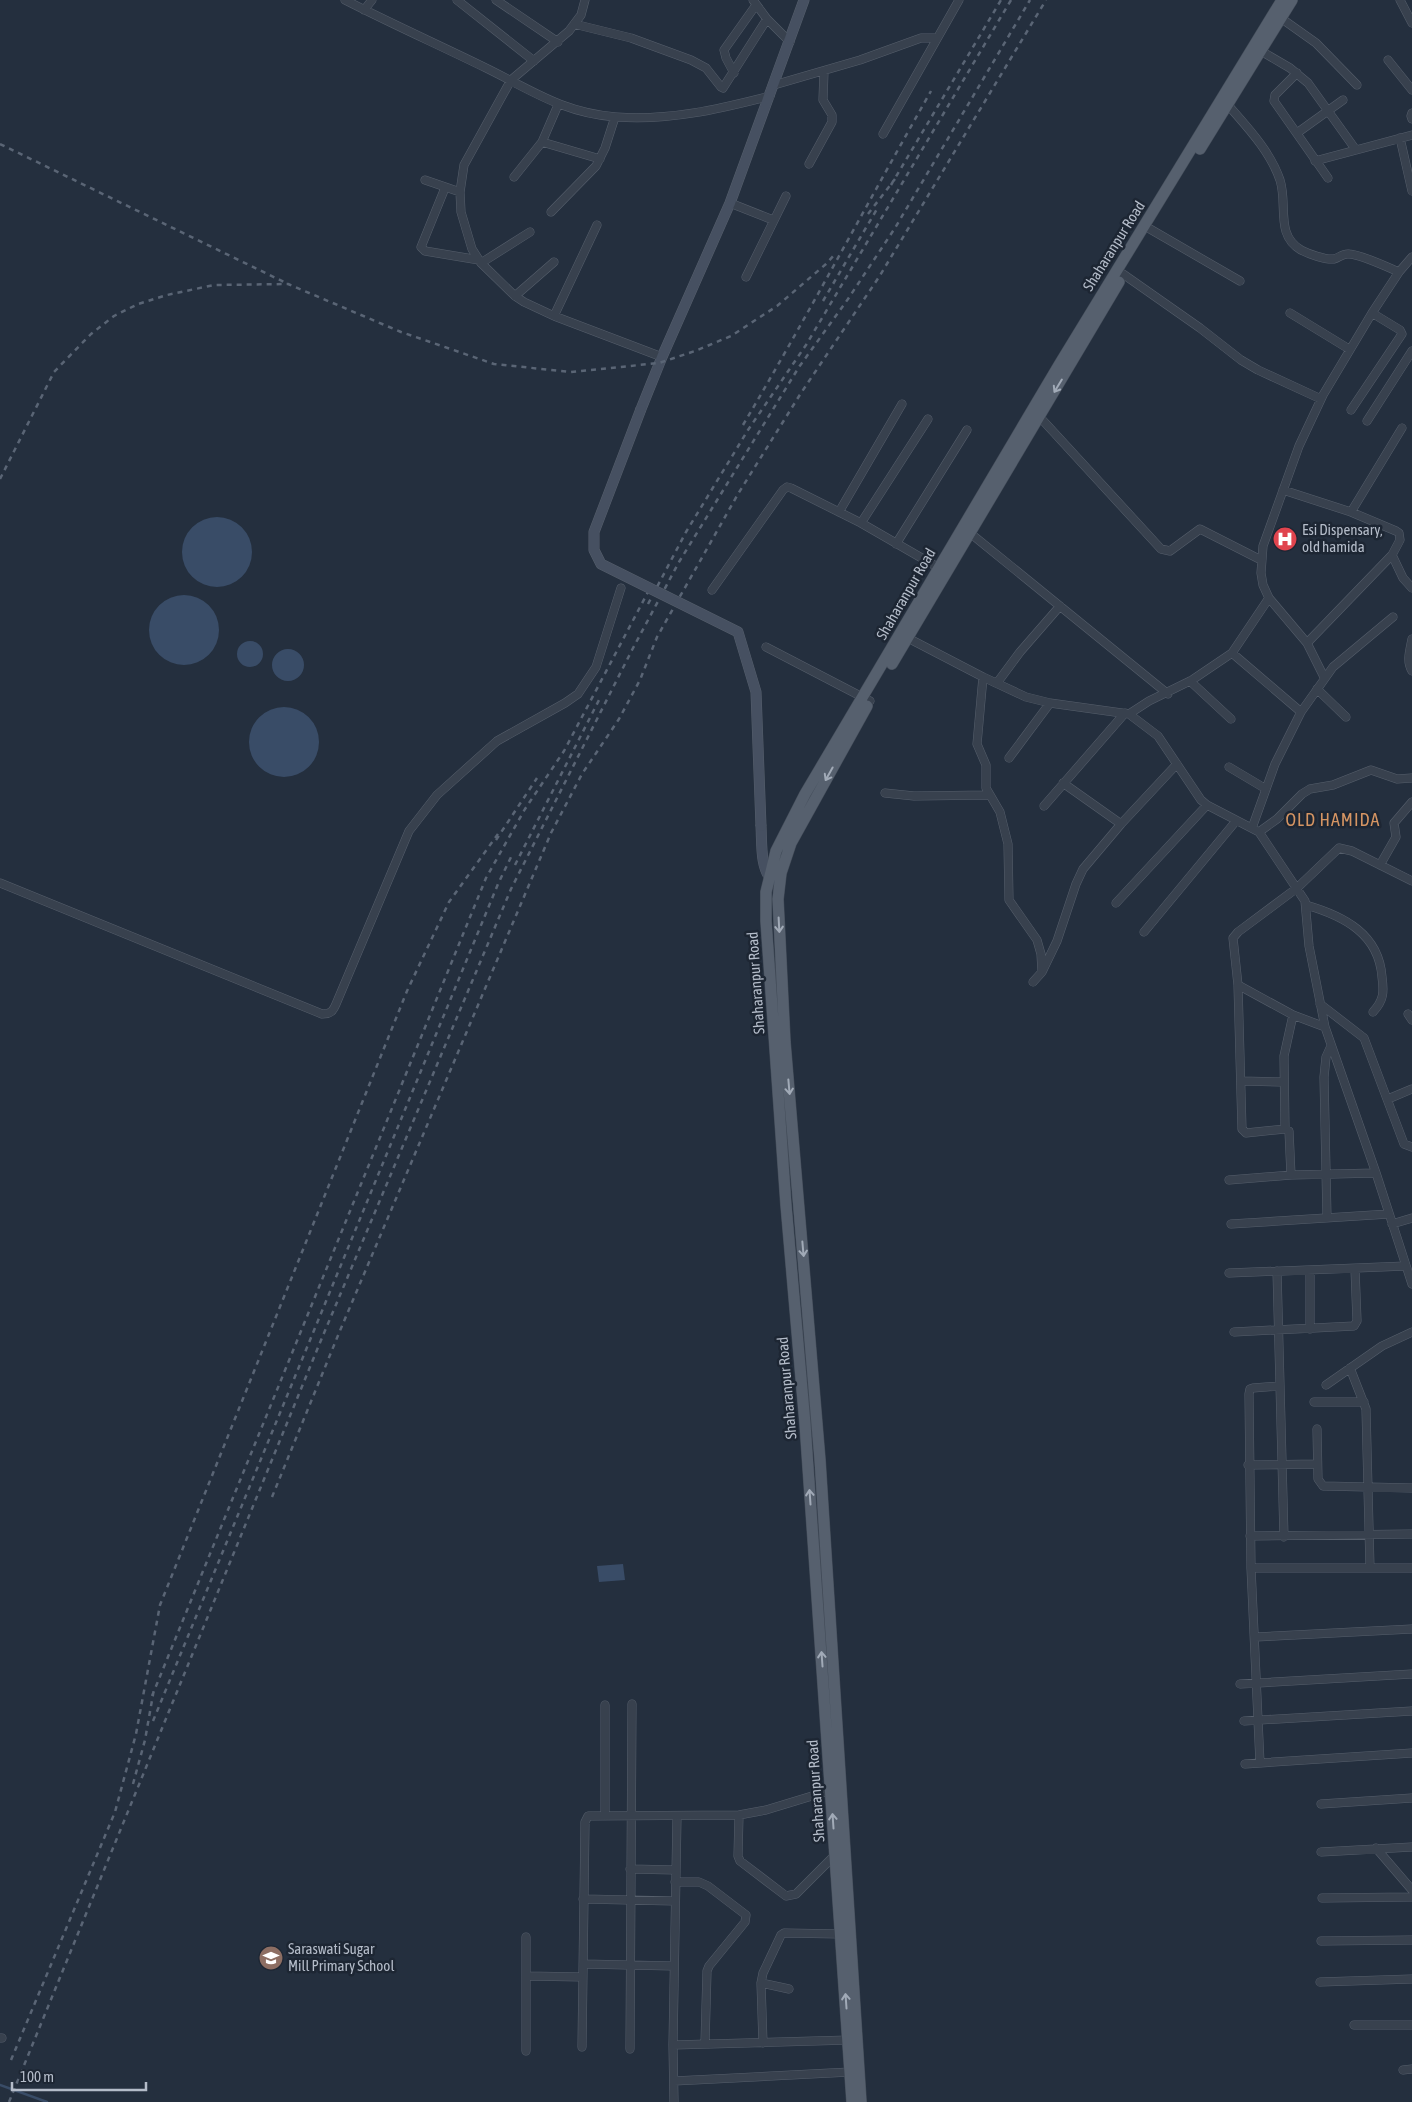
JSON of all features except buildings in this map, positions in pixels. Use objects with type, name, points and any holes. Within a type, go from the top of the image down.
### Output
[{"type":"main road","points":[[774,882],[764,860],[756,692],[738,632],[601,564],[594,550],[594,532],[662,357],[730,202],[804,0]]},
{"type":"main road","name":"Shaharanpur Road","points":[[904,636],[939,568],[1261,51],[1282,0]]},
{"type":"main road","name":"Shaharanpur Road","points":[[861,2102],[836,1789],[820,1460],[785,1042],[778,899],[774,882],[781,873],[792,843],[866,699],[970,533],[1036,413],[1277,15],[1292,0]]},
{"type":"main road","name":"Shaharanpur Road","points":[[836,1789],[835,1855],[852,2102]]},
{"type":"street","points":[[345,0],[511,80],[558,105],[615,117],[681,115],[705,112],[770,96]]},
{"type":"street","points":[[364,10],[372,0]]},
{"type":"street","points":[[457,0],[534,61]]},
{"type":"street","points":[[496,0],[558,42]]},
{"type":"street","points":[[585,0],[580,15],[558,42],[511,80],[469,153],[461,179],[462,212],[472,248],[480,262],[515,296],[554,316],[662,357]]},
{"type":"street","points":[[883,134],[959,0]]},
{"type":"street","points":[[1400,0],[1412,23]]},
{"type":"street","points":[[734,73],[724,50],[755,2],[767,19],[790,42]]},
{"type":"street","points":[[1277,15],[1316,44],[1357,85]]},
{"type":"street","points":[[574,24],[631,38],[691,60],[706,68],[721,87],[726,86],[767,19]]},
{"type":"street","points":[[774,85],[824,71],[922,38],[937,38]]},
{"type":"street","points":[[1261,51],[1296,73],[1308,83],[1356,150]]},
{"type":"street","points":[[1388,60],[1412,90]]},
{"type":"street","points":[[809,164],[832,122],[832,115],[823,100],[824,71]]},
{"type":"street","points":[[1296,73],[1275,95],[1274,100],[1328,178]]},
{"type":"street","points":[[1296,133],[1343,100]]},
{"type":"street","points":[[514,177],[542,142],[558,105]]},
{"type":"street","points":[[1228,105],[1256,136],[1277,174],[1281,186],[1285,234],[1292,243],[1301,250],[1323,257],[1334,259],[1350,254],[1399,272]]},
{"type":"street","points":[[1412,113],[1410,116],[1412,119]]},
{"type":"street","points":[[551,212],[596,166],[615,117]]},
{"type":"street","points":[[1315,161],[1412,135]]},
{"type":"street","points":[[1400,138],[1412,191]]},
{"type":"street","points":[[542,142],[600,159]]},
{"type":"street","points":[[425,180],[460,192]]},
{"type":"street","points":[[445,188],[421,247],[425,251],[480,262],[530,232]]},
{"type":"street","points":[[746,277],[786,196]]},
{"type":"street","points":[[730,202],[773,220]]},
{"type":"street","points":[[554,316],[596,225]]},
{"type":"street","points":[[1150,229],[1240,281]]},
{"type":"street","points":[[1324,677],[1307,643],[1269,598],[1263,585],[1262,546],[1298,446],[1321,399],[1372,313],[1399,272],[1412,257]]},
{"type":"street","points":[[515,296],[554,262]]},
{"type":"street","points":[[1123,274],[1200,328],[1241,360],[1258,370],[1321,399]]},
{"type":"street","points":[[1290,312],[1349,349]]},
{"type":"street","points":[[1351,410],[1402,334],[1400,330],[1372,313]]},
{"type":"street","points":[[1367,421],[1412,351]]},
{"type":"street","points":[[839,512],[902,404]]},
{"type":"street","points":[[1036,413],[1161,549],[1170,551],[1200,529],[1261,560]]},
{"type":"street","points":[[861,523],[928,419]]},
{"type":"street","points":[[1351,512],[1402,428]]},
{"type":"street","points":[[896,544],[967,430]]},
{"type":"street","points":[[712,590],[786,488],[791,488],[861,523],[939,568]]},
{"type":"street","points":[[1283,490],[1351,512],[1399,533],[1400,538],[1392,555],[1307,643]]},
{"type":"street","points":[[970,533],[1168,694]]},
{"type":"street","points":[[1392,555],[1402,578],[1412,588]]},
{"type":"street","points":[[0,883],[322,1014],[328,1014],[334,1011],[408,831],[438,795],[497,740],[565,703],[582,688],[596,667],[620,588]]},
{"type":"street","points":[[1044,806],[1127,714],[1149,701],[1168,694],[1232,653],[1269,598]]},
{"type":"street","points":[[997,683],[1020,652],[1060,606]]},
{"type":"street","points":[[1255,830],[1275,764],[1300,712],[1333,667],[1393,617]]},
{"type":"street","points":[[904,636],[1026,697],[1050,703],[1127,714],[1158,736],[1196,794],[1207,805],[1255,830],[1297,888],[1306,905],[1309,946],[1325,1027],[1412,1282]]},
{"type":"street","points":[[1412,638],[1409,656],[1412,671]]},
{"type":"street","points":[[766,647],[866,699]]},
{"type":"street","points":[[1232,653],[1300,712]]},
{"type":"street","points":[[983,677],[978,744],[986,765],[986,784],[1000,812],[1008,844],[1009,900],[1037,940],[1041,954],[1042,972]]},
{"type":"street","points":[[1190,681],[1231,719]]},
{"type":"street","points":[[1317,689],[1346,717]]},
{"type":"street","points":[[1009,758],[1050,703]]},
{"type":"street","points":[[1033,982],[1042,972],[1057,941],[1079,876],[1089,860],[1177,764]]},
{"type":"street","points":[[1228,767],[1266,789]]},
{"type":"street","points":[[1255,830],[1276,819],[1302,794],[1310,789],[1333,784],[1371,770],[1397,779],[1412,778]]},
{"type":"street","points":[[1063,783],[1121,824]]},
{"type":"street","points":[[885,793],[914,796],[990,795]]},
{"type":"street","points":[[1380,864],[1396,837],[1394,823],[1412,802]]},
{"type":"street","points":[[1116,903],[1207,805]]},
{"type":"street","points":[[1144,932],[1236,821]]},
{"type":"street","points":[[1291,1175],[1290,1134],[1285,1130],[1243,1132],[1238,985],[1233,938],[1238,932],[1297,888],[1340,848],[1352,851],[1412,881]]},
{"type":"street","points":[[1306,905],[1352,925],[1366,937],[1378,953],[1382,968],[1383,996],[1373,1012]]},
{"type":"street","points":[[1238,985],[1293,1015],[1325,1027]]},
{"type":"street","points":[[1320,1004],[1364,1038],[1404,1144],[1412,1147]]},
{"type":"street","points":[[1285,1130],[1283,1082],[1286,1044],[1293,1015]]},
{"type":"street","points":[[1327,1218],[1324,1174],[1324,1077],[1326,1057],[1331,1046]]},
{"type":"street","points":[[1241,1081],[1283,1082]]},
{"type":"street","points":[[1388,1099],[1412,1089]]},
{"type":"street","points":[[1229,1180],[1291,1175],[1376,1173]]},
{"type":"street","points":[[1230,1224],[1389,1214]]},
{"type":"street","points":[[1392,1224],[1412,1218]]},
{"type":"street","points":[[1229,1274],[1406,1266]]},
{"type":"street","points":[[1234,1332],[1356,1325],[1355,1269]]},
{"type":"street","points":[[1310,1270],[1310,1329]]},
{"type":"street","points":[[1277,1271],[1284,1537]]},
{"type":"street","points":[[1326,1385],[1382,1346],[1412,1332]]},
{"type":"street","points":[[1350,1368],[1366,1409],[1370,1568]]},
{"type":"street","points":[[1260,1763],[1258,1682],[1250,1536],[1248,1465],[1249,1391],[1253,1388],[1279,1386]]},
{"type":"street","points":[[1314,1402],[1364,1402]]},
{"type":"street","points":[[1317,1429],[1318,1480],[1323,1486],[1412,1488]]},
{"type":"street","points":[[1248,1465],[1317,1464]]},
{"type":"street","points":[[1250,1536],[1412,1534]]},
{"type":"street","points":[[1251,1568],[1412,1568]]},
{"type":"street","points":[[1255,1637],[1412,1629]]},
{"type":"street","points":[[1240,1684],[1412,1674]]},
{"type":"street","points":[[630,2049],[632,1704]]},
{"type":"street","points":[[605,1705],[605,1815]]},
{"type":"street","points":[[1244,1721],[1412,1711]]},
{"type":"street","points":[[1245,1764],[1412,1753]]},
{"type":"street","points":[[582,2047],[583,1899],[586,1818],[605,1815],[739,1815],[766,1810],[836,1789]]},
{"type":"street","points":[[1321,1804],[1412,1798]]},
{"type":"street","points":[[739,1815],[738,1856],[740,1861],[786,1896],[796,1894],[835,1855]]},
{"type":"street","points":[[674,2102],[673,2044],[677,1816]]},
{"type":"street","points":[[1321,1852],[1376,1848],[1411,1848]]},
{"type":"street","points":[[1376,1848],[1412,1890]]},
{"type":"street","points":[[630,1870],[676,1870]]},
{"type":"street","points":[[675,1882],[699,1882],[708,1886],[746,1915],[745,1922],[707,1971],[705,2043]]},
{"type":"street","points":[[1322,1898],[1412,1897]]},
{"type":"street","points":[[583,1899],[675,1901]]},
{"type":"street","points":[[763,2043],[761,1983],[763,1973],[781,1935],[784,1933],[841,1934]]},
{"type":"street","points":[[526,1936],[526,2051]]},
{"type":"street","points":[[1321,1941],[1412,1940]]},
{"type":"street","points":[[583,1964],[674,1966]]},
{"type":"street","points":[[526,1976],[582,1977]]},
{"type":"street","points":[[1320,1982],[1412,1979]]},
{"type":"street","points":[[761,1983],[789,1988]]},
{"type":"street","points":[[1354,2025],[1412,2024]]},
{"type":"street","points":[[673,2044],[848,2040]]},
{"type":"street","points":[[1403,2070],[1412,2069]]},
{"type":"street","points":[[674,2081],[850,2072]]},
{"type":"water","points":[[217,517],[230,520],[242,527],[249,539],[252,552],[249,565],[242,577],[230,584],[217,587],[204,584],[192,577],[185,565],[182,552],[185,539],[192,527],[204,520]]},
{"type":"water","points":[[184,595],[197,598],[209,605],[216,617],[219,630],[216,643],[209,655],[197,662],[184,665],[171,662],[159,655],[152,643],[149,630],[152,617],[159,605],[171,598]]},
{"type":"water","points":[[250,641],[259,645],[263,654],[259,663],[250,667],[241,663],[237,654],[241,645]]},
{"type":"water","points":[[288,649],[300,653],[304,665],[300,677],[288,681],[276,677],[272,665],[276,653]]},
{"type":"water","points":[[284,707],[297,710],[309,717],[316,729],[319,742],[316,755],[309,767],[297,774],[284,777],[271,774],[259,767],[252,755],[249,742],[252,729],[259,717],[271,710]]},
{"type":"water","points":[[623,1564],[625,1580],[599,1582],[597,1566]]},
{"type":"waterway","points":[[0,2085],[47,2102]]},
{"type":"railway","points":[[891,185],[1001,0]]},
{"type":"railway","points":[[648,604],[686,532],[748,430],[806,345],[1011,0]]},
{"type":"railway","points":[[9,2102],[319,1345],[511,889],[632,650],[679,562],[799,367],[848,299],[895,228],[1030,0]]},
{"type":"railway","points":[[272,1497],[339,1333],[551,833],[582,774],[619,719],[640,680],[657,637],[738,494],[801,393],[879,277],[1046,0]]},
{"type":"railway","points":[[743,425],[931,91]]},
{"type":"railway","points":[[0,144],[284,282]]},
{"type":"railway","points":[[868,214],[895,179]]},
{"type":"railway","points":[[823,301],[877,209]]},
{"type":"railway","points":[[0,479],[54,372],[91,334],[114,316],[138,304],[167,295],[214,285],[288,284],[401,332],[494,364],[571,372],[659,363],[731,336],[777,306],[835,254]]},
{"type":"railway","points":[[152,1696],[486,878],[525,809],[564,751],[648,592]]},
{"type":"railway","points":[[515,865],[599,700]]},
{"type":"railway","points":[[496,840],[537,778]]},
{"type":"railway","points":[[11,2060],[115,1812],[136,1734],[160,1605],[407,991],[449,902],[498,834]]},
{"type":"railway","points":[[153,1721],[498,884],[513,853]]},
{"type":"railway","points":[[133,1784],[145,1740],[154,1689]]},
{"type":"place","name":"Esi Dispensary, old hamida","points":[[1285,539]]},
{"type":"place","name":"Saraswati Sugar Mill Primary School","points":[[271,1958]]},
{"type":"district","name":"OLD HAMIDA","points":[[1333,820]]}]
